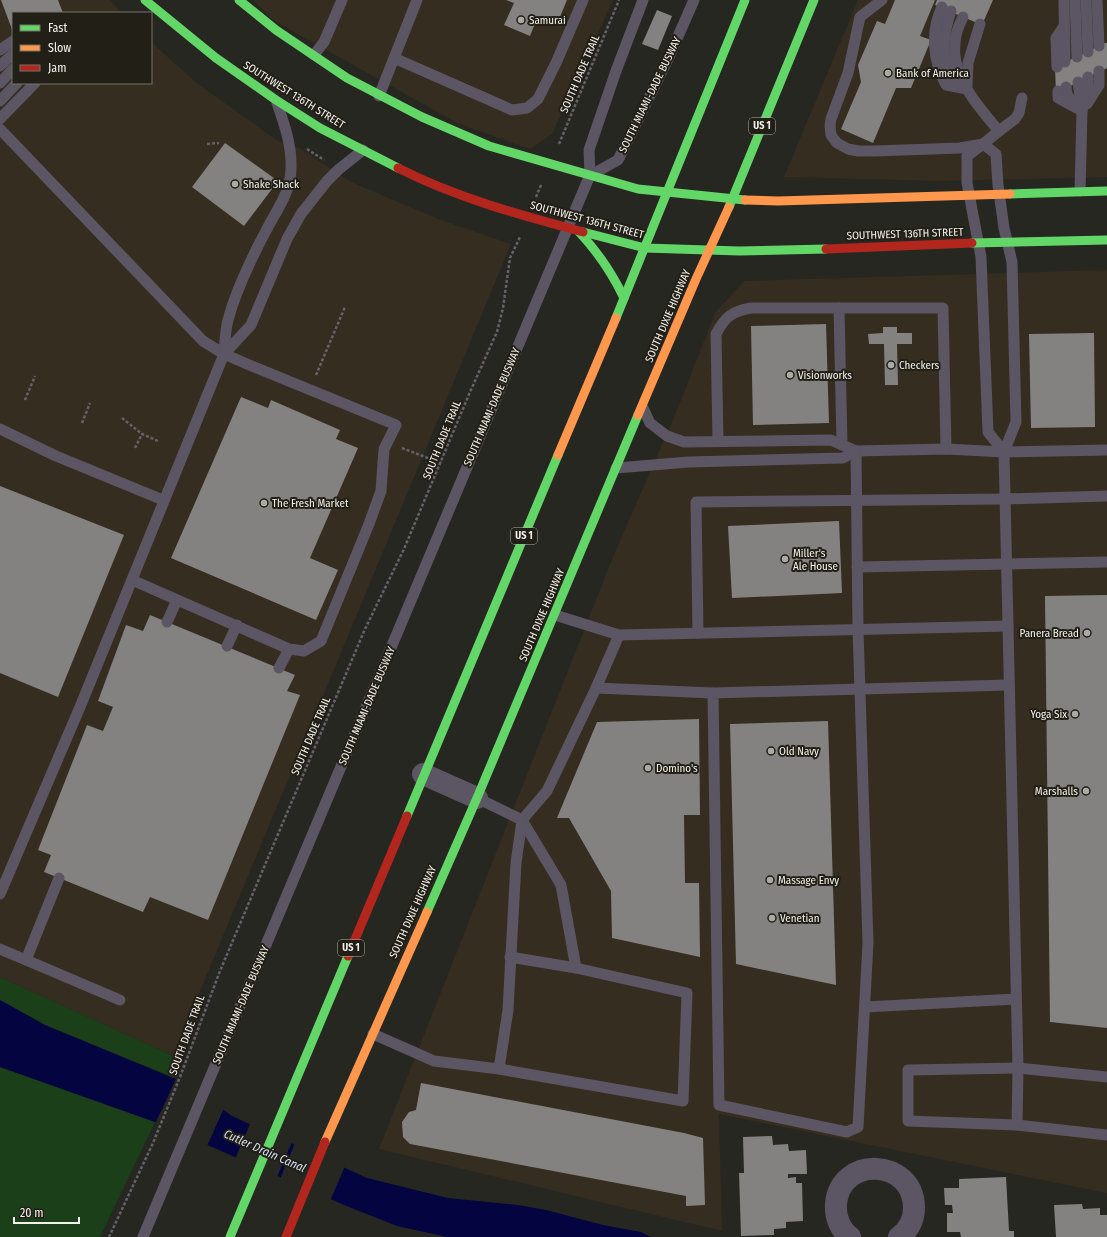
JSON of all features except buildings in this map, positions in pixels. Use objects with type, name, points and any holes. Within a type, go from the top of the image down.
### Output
[{"type":"main road","name":"SOUTHWEST 136TH STREET","points":[[145,0],[216,58],[276,100],[320,128],[422,180],[472,199],[580,232],[645,248],[708,251],[782,251],[978,243],[1107,240]]},
{"type":"main road","points":[[239,0],[276,30],[347,78],[422,118],[489,146],[638,189],[732,199],[778,201],[1107,191]]},
{"type":"main road","name":"US 1","points":[[230,1237],[645,248],[666,192],[745,0]]},
{"type":"main road","name":"SOUTH DIXIE HIGHWAY","points":[[286,1237],[324,1143],[477,798],[708,251],[732,199],[814,0]]},
{"type":"main road","points":[[580,232],[609,266],[624,298]]},
{"type":"street","points":[[424,774],[477,798]]},
{"type":"street","points":[[850,1237],[840,1224],[836,1211],[837,1198],[842,1186],[851,1176],[863,1170],[877,1168],[890,1171],[901,1178],[910,1188],[914,1201],[914,1214],[907,1234]]},
{"type":"lane","points":[[314,55],[324,42],[342,0]]},
{"type":"lane","points":[[379,96],[417,0]]},
{"type":"lane","points":[[394,58],[512,110],[527,108],[538,99],[556,63],[583,0]]},
{"type":"lane","name":"SOUTH MIAMI-DADE BUSWAY","points":[[143,1237],[590,175],[589,150],[616,71],[643,0]]},
{"type":"lane","name":"SOUTH MIAMI-DADE BUSWAY","points":[[590,175],[618,160],[669,57],[694,0]]},
{"type":"lane","points":[[882,0],[860,17],[848,74],[830,126],[831,135],[836,143],[841,146],[858,151],[960,148],[983,144],[996,154],[999,194],[1012,262],[1016,422],[1004,452],[1018,1068],[1017,1125]]},
{"type":"lane","points":[[1061,64],[1064,26],[1064,0]]},
{"type":"lane","points":[[1075,0],[1077,57]]},
{"type":"lane","points":[[1086,0],[1088,52]]},
{"type":"lane","points":[[1097,0],[1099,46]]},
{"type":"lane","points":[[946,9],[944,40],[945,54],[949,70],[955,80],[967,89]]},
{"type":"lane","points":[[963,17],[956,35],[954,50],[958,67],[967,89],[981,110],[999,131]]},
{"type":"lane","points":[[967,89],[968,63],[980,24]]},
{"type":"lane","points":[[0,50],[12,42]]},
{"type":"lane","points":[[0,66],[12,55]]},
{"type":"lane","points":[[0,83],[12,70]]},
{"type":"lane","points":[[1082,111],[1099,85],[1099,71]]},
{"type":"lane","points":[[1080,191],[1082,111],[1088,77]]},
{"type":"lane","points":[[1078,82],[1082,111]]},
{"type":"lane","points":[[0,101],[16,84]]},
{"type":"lane","points":[[0,119],[34,84]]},
{"type":"lane","points":[[1062,89],[1058,98],[1082,111]]},
{"type":"lane","points":[[1004,452],[988,432],[981,257],[967,184],[967,156],[1015,119],[1019,113],[1022,98]]},
{"type":"lane","points":[[0,894],[80,707],[150,537],[163,500],[224,354],[227,321],[241,284],[288,187],[291,169],[290,154],[283,120],[276,100]]},
{"type":"lane","points":[[0,129],[203,341],[224,354],[396,424],[384,449],[381,491],[379,498],[321,641],[304,651],[289,649],[132,580]]},
{"type":"lane","points":[[224,354],[251,325],[287,239],[301,214],[327,181],[363,150]]},
{"type":"lane","points":[[718,442],[716,334],[731,314],[741,309],[750,308],[943,308],[946,449]]},
{"type":"lane","points":[[839,308],[842,445]]},
{"type":"lane","points":[[642,407],[650,423],[667,436],[684,442],[831,440],[856,451],[946,449],[1004,452],[1107,450]]},
{"type":"lane","points":[[0,430],[56,456],[163,500]]},
{"type":"lane","points":[[616,468],[689,462],[843,458],[856,451]]},
{"type":"lane","points":[[713,693],[719,1105],[847,1132],[858,1127],[868,943],[859,688],[856,451]]},
{"type":"lane","points":[[698,633],[696,502],[1005,499],[1107,496]]},
{"type":"lane","points":[[858,567],[1107,562]]},
{"type":"lane","points":[[167,622],[177,600]]},
{"type":"lane","points":[[555,615],[619,635],[1008,626]]},
{"type":"lane","points":[[227,646],[237,626]]},
{"type":"lane","points":[[499,1069],[508,1010],[516,863],[522,820],[547,791],[596,688],[619,635]]},
{"type":"lane","points":[[279,668],[289,649]]},
{"type":"lane","points":[[596,688],[713,693],[1009,685]]},
{"type":"lane","points":[[477,798],[522,820],[561,885],[576,968]]},
{"type":"lane","points":[[26,960],[59,878]]},
{"type":"lane","points":[[0,949],[120,1000]]},
{"type":"lane","points":[[373,1034],[434,1061],[499,1069],[684,1101],[687,993],[576,968],[510,957]]},
{"type":"lane","points":[[865,1007],[1016,999]]},
{"type":"lane","points":[[1107,1077],[1018,1068],[908,1070],[908,1121],[1017,1125],[1107,1135]]},
{"type":"path","name":"SOUTH DADE TRAIL","points":[[557,149],[619,0]]},
{"type":"path","points":[[207,144],[219,143]]},
{"type":"path","points":[[302,146],[328,162]]},
{"type":"path","name":"SOUTH DADE TRAIL","points":[[109,1237],[153,1143],[180,1077],[220,971],[354,654],[404,549],[497,332],[503,308],[510,258],[519,239]]},
{"type":"path","points":[[315,378],[345,307]]},
{"type":"path","points":[[25,400],[35,376]]},
{"type":"path","points":[[82,423],[90,403]]},
{"type":"path","points":[[122,418],[142,434],[158,441]]},
{"type":"path","points":[[135,448],[142,434]]},
{"type":"path","points":[[400,447],[441,463]]},
{"type":"shaded area","points":[[0,0],[110,0],[121,12],[12,12],[12,84],[152,84],[152,43],[198,84],[278,141],[301,149],[351,182],[438,219],[511,244],[173,1056],[0,977]]},
{"type":"shaded area","points":[[253,0],[613,0],[552,134],[530,149],[457,123],[273,20]]},
{"type":"shaded area","points":[[858,0],[1107,0],[1107,177],[939,181],[784,177]]},
{"type":"shaded area","points":[[1107,270],[1107,1193],[719,1114],[722,1231],[379,1149],[613,557],[678,408],[715,313],[744,281]]},
{"type":"green space","points":[[0,977],[182,1060],[175,1078],[45,1025],[0,1000]]},
{"type":"green space","points":[[0,1067],[155,1122],[100,1237],[0,1237]]},
{"type":"water","name":"Cutler Drain Canal","points":[[0,1000],[45,1025],[183,1082],[232,1116],[367,1178],[448,1198],[518,1205],[546,1210],[603,1225],[641,1232],[651,1237],[447,1237],[397,1226],[344,1205],[155,1122],[0,1067]]},
{"type":"pier","points":[[177,1077],[184,1080],[224,1108],[207,1146],[155,1124]]},
{"type":"pier","points":[[251,1122],[292,1142],[277,1177],[235,1159]]},
{"type":"pier","points":[[295,1143],[345,1166],[330,1201],[280,1179]]},
{"type":"traffic: fast","points":[[145,0],[216,58],[276,100],[320,128],[398,168]]},
{"type":"traffic: fast","points":[[239,0],[276,30],[347,78],[422,117],[489,146],[638,189],[745,200]]},
{"type":"traffic: fast","points":[[616,318],[745,0]]},
{"type":"traffic: fast","points":[[729,207],[814,0]]},
{"type":"traffic: fast","points":[[1010,194],[1107,191]]},
{"type":"traffic: fast","points":[[579,232],[604,263],[624,298]]},
{"type":"traffic: fast","points":[[583,232],[645,248],[739,251],[826,249]]},
{"type":"traffic: fast","points":[[972,243],[1107,240]]},
{"type":"traffic: fast","points":[[427,912],[477,798],[638,415]]},
{"type":"traffic: fast","points":[[407,816],[558,455]]},
{"type":"traffic: fast","points":[[230,1237],[348,956]]},
{"type":"traffic: slow","points":[[745,200],[778,201],[1010,194]]},
{"type":"traffic: slow","points":[[638,415],[696,279],[729,207]]},
{"type":"traffic: slow","points":[[558,455],[616,318]]},
{"type":"traffic: slow","points":[[325,1142],[427,912]]},
{"type":"traffic: jam","points":[[398,168],[420,179],[489,205],[583,232]]},
{"type":"traffic: jam","points":[[826,249],[972,243]]},
{"type":"traffic: jam","points":[[348,956],[407,816]]},
{"type":"traffic: jam","points":[[286,1237],[325,1142]]},
{"type":"place","name":"Samurai","points":[[521,20]]},
{"type":"place","name":"Bank of America","points":[[888,73]]},
{"type":"place","name":"Shake Shack","points":[[235,184]]},
{"type":"place","name":"Checkers","points":[[891,365]]},
{"type":"place","name":"Visionworks","points":[[790,375]]},
{"type":"place","name":"The Fresh Market","points":[[264,503]]},
{"type":"place","name":"Miller's Ale House","points":[[785,559]]},
{"type":"place","name":"Panera Bread","points":[[1087,633]]},
{"type":"place","name":"Yoga Six","points":[[1075,714]]},
{"type":"place","name":"Old Navy","points":[[771,751]]},
{"type":"place","name":"Domino's","points":[[648,768]]},
{"type":"place","name":"Marshalls","points":[[1086,791]]},
{"type":"place","name":"Massage Envy","points":[[770,880]]},
{"type":"place","name":"Venetian","points":[[772,918]]}]
